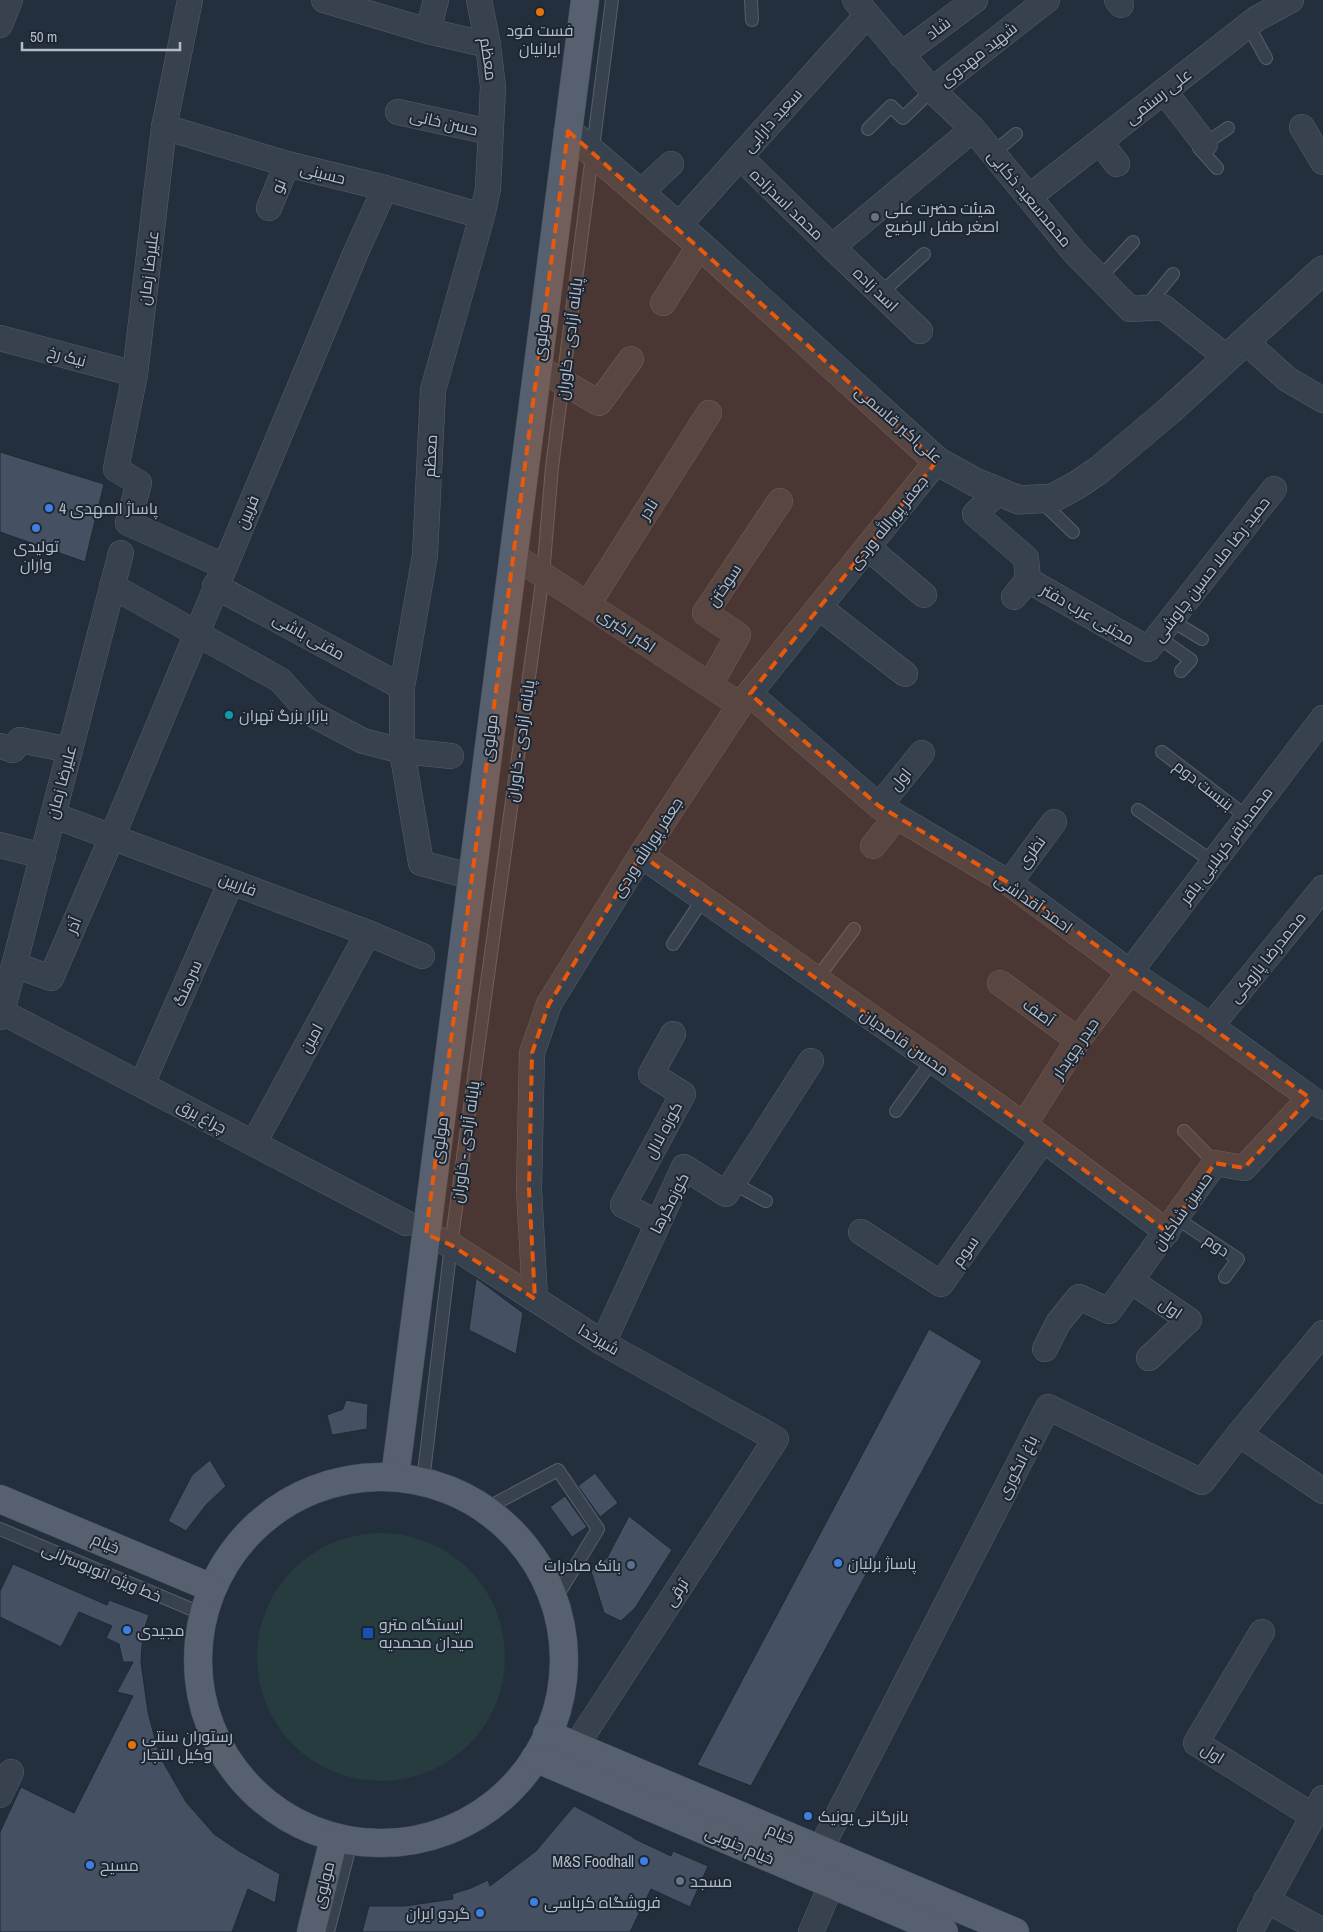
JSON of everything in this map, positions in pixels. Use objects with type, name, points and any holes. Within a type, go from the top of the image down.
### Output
[{"type":"main road","name":"مولوی","points":[[395,1477],[416,1229],[474,877],[486,762],[585,0]]},
{"type":"main road","points":[[395,1477],[423,1481],[455,1492],[485,1509],[527,1550],[554,1601],[563,1644],[562,1687],[547,1734],[535,1758],[516,1784],[489,1809],[457,1827],[423,1839],[387,1844],[343,1840],[296,1824],[262,1801],[234,1771],[213,1736],[201,1696],[197,1655],[203,1614],[212,1588],[235,1549],[267,1516],[306,1492],[350,1479],[395,1477]]},
{"type":"main road","name":"خیام","points":[[0,1499],[212,1588]]},
{"type":"main road","name":"خیام","points":[[547,1734],[1015,1932]]},
{"type":"main road","name":"خیام جنوبی","points":[[535,1758],[944,1932]]},
{"type":"main road","name":"مولوی","points":[[311,1932],[343,1840]]},
{"type":"street","points":[[0,25],[10,0]]},
{"type":"street","name":"علیرضا زمان","points":[[128,523],[139,483],[116,469],[135,374],[164,127],[190,0]]},
{"type":"street","points":[[324,0],[428,31],[488,45]]},
{"type":"street","points":[[428,31],[436,0]]},
{"type":"street","name":"شاد","points":[[901,56],[974,0]]},
{"type":"street","name":"شهید مهدوی","points":[[932,90],[1047,0]]},
{"type":"street","name":"علی رستمی","points":[[1029,197],[1248,25],[1291,0]]},
{"type":"street","name":"معظم","points":[[474,877],[421,864],[402,752],[402,687],[425,555],[433,390],[488,189],[493,87],[485,1]]},
{"type":"street","name":"محمدسعید ذکایی","points":[[861,7],[932,90],[973,129],[1075,253],[1130,309],[1163,307],[1323,400]]},
{"type":"street","name":"سعید دارابی","points":[[678,226],[740,157],[861,7]]},
{"type":"street","points":[[1164,91],[1205,144]]},
{"type":"street","name":"حسن خانی","points":[[398,112],[490,132]]},
{"type":"street","name":"حسینی","points":[[164,127],[287,164],[386,188],[482,216]]},
{"type":"street","points":[[1302,127],[1323,162]]},
{"type":"street","name":"محمد اسدزاده","points":[[740,157],[832,247],[973,129]]},
{"type":"street","name":"علی‌اکبر قاسمی","points":[[568,131],[700,245],[937,460],[975,482],[1020,500],[1053,498],[1099,470],[1169,411],[1323,270]]},
{"type":"street","points":[[1100,142],[1117,164]]},
{"type":"street","name":"نو","points":[[269,208],[287,164]]},
{"type":"street","points":[[640,193],[671,164]]},
{"type":"street","name":"فربین","points":[[112,837],[356,252],[386,188]]},
{"type":"street","points":[[663,302],[700,245]]},
{"type":"street","name":"اسد زاده","points":[[832,247],[920,331]]},
{"type":"street","name":"نیک رخ","points":[[0,338],[135,374]]},
{"type":"street","points":[[537,367],[599,403],[631,359]]},
{"type":"street","name":"نادر","points":[[588,604],[709,413]]},
{"type":"street","name":"جعفر پورالله وردی","points":[[535,1299],[529,1188],[532,1053],[549,1004],[641,855],[745,700],[937,460]]},
{"type":"street","name":"حمید رضا ملا حسین چاوشی","points":[[1159,635],[1274,490]]},
{"type":"street","name":"مجتبی عرب دفتر","points":[[998,492],[975,514],[1026,558],[1021,588],[1159,635]]},
{"type":"street","name":"سوختن","points":[[710,686],[738,635],[705,613],[780,501]]},
{"type":"street","name":"مقنی باشی","points":[[128,523],[220,576],[402,687]]},
{"type":"street","points":[[867,547],[924,595]]},
{"type":"street","name":"علیرضا زمان","points":[[1,1015],[8,976],[43,856],[120,553]]},
{"type":"street","name":"اکبر اکبری","points":[[513,555],[710,686],[745,700]]},
{"type":"street","points":[[112,586],[280,680],[310,713],[363,741],[402,752],[451,756]]},
{"type":"street","points":[[819,607],[905,674]]},
{"type":"street","name":"احمد آقداشی","points":[[745,700],[887,812],[1009,883],[1130,972],[1211,1026],[1317,1102]]},
{"type":"street","name":"محمدباقر کربلایی باقر","points":[[1130,972],[1323,718]]},
{"type":"street","points":[[0,746],[13,750],[20,740],[70,750]]},
{"type":"street","name":"اول","points":[[887,812],[922,753]]},
{"type":"street","points":[[873,846],[887,812]]},
{"type":"street","name":"فاربین","points":[[53,815],[422,956]]},
{"type":"street","name":"نظری","points":[[1009,883],[1054,822]]},
{"type":"street","name":"آذر","points":[[8,976],[50,978],[112,837]]},
{"type":"street","points":[[0,845],[43,856]]},
{"type":"street","name":"محسن قاصدیان","points":[[641,855],[1043,1140],[1172,1225]]},
{"type":"street","name":"سرهنگ","points":[[142,1084],[232,882]]},
{"type":"street","name":"محمدرضا پازوکی","points":[[1211,1026],[1323,888]]},
{"type":"street","name":"امین","points":[[254,1143],[368,934]]},
{"type":"street","name":"حیدر چوبدار","points":[[1024,1125],[1078,1040],[1130,972]]},
{"type":"street","name":"آصف","points":[[1000,983],[1078,1040]]},
{"type":"street","name":"چراغ برق","points":[[1,1015],[142,1084],[416,1229]]},
{"type":"street","name":"کوزه لاال","points":[[658,1223],[623,1205],[683,1094],[651,1074],[673,1034]]},
{"type":"street","points":[[733,1183],[811,1061]]},
{"type":"street","name":"حسین شاکیان","points":[[1045,1349],[1058,1323],[1079,1297],[1109,1311],[1215,1164],[1244,1168],[1317,1102]]},
{"type":"street","name":"سوم","points":[[861,1232],[941,1284],[1043,1140]]},
{"type":"street","name":"کوزه‌گرها","points":[[603,1343],[684,1167],[726,1194],[733,1183]]},
{"type":"street","name":"شیرخدا","points":[[416,1229],[451,1245],[603,1343],[776,1438]]},
{"type":"street","name":"اول","points":[[1132,1281],[1189,1320],[1149,1358]]},
{"type":"street","name":"باغ انگوری","points":[[820,1850],[1048,1407],[1202,1482],[1239,1434],[1319,1347]]},
{"type":"street","points":[[1239,1434],[1323,1490]]},
{"type":"street","name":"ترقی","points":[[576,1746],[776,1438]]},
{"type":"street","name":"اول","points":[[1262,1632],[1196,1743],[1318,1807]]},
{"type":"street","points":[[0,1795],[11,1772]]},
{"type":"street","points":[[1250,1932],[1318,1807]]},
{"type":"street","points":[[811,1932],[832,1883]]},
{"type":"street","points":[[1266,1900],[1323,1931]]},
{"type":"lane","name":"پایانه آزادی - خاوران","points":[[423,1481],[451,1245],[543,575],[552,467],[612,0]]},
{"type":"lane","points":[[751,0],[752,20]]},
{"type":"lane","points":[[1248,25],[1266,58]]},
{"type":"lane","points":[[868,129],[891,106],[903,118],[932,90]]},
{"type":"lane","points":[[1217,168],[1200,148],[1228,128]]},
{"type":"lane","points":[[993,153],[1016,134]]},
{"type":"lane","points":[[1100,278],[1133,242]]},
{"type":"lane","points":[[881,293],[924,254]]},
{"type":"lane","points":[[1145,308],[1173,274]]},
{"type":"lane","points":[[1039,499],[1073,532]]},
{"type":"lane","points":[[1159,635],[1202,639]]},
{"type":"lane","points":[[1159,635],[1191,660],[1181,671]]},
{"type":"lane","name":"بنبست دوم","points":[[1162,752],[1247,818]]},
{"type":"lane","points":[[1138,810],[1213,862]]},
{"type":"lane","points":[[673,944],[703,900]]},
{"type":"lane","points":[[816,980],[854,929]]},
{"type":"lane","points":[[896,1111],[932,1061]]},
{"type":"lane","points":[[1184,1131],[1215,1164]]},
{"type":"lane","points":[[733,1183],[766,1201]]},
{"type":"lane","name":"دوم","points":[[1172,1225],[1238,1259],[1224,1277]]},
{"type":"lane","points":[[485,1509],[558,1470],[598,1528],[554,1601]]},
{"type":"lane","name":"خط ویژه اتوبوسرانی","points":[[0,1529],[203,1614]]},
{"type":"lane","points":[[328,1932],[343,1840]]},
{"type":"highlighted area","points":[[568,131],[937,461],[750,694],[879,806],[1009,883],[1310,1098],[1244,1168],[1215,1163],[1167,1232],[1024,1125],[641,855],[549,1004],[532,1053],[529,1189],[535,1299],[451,1245],[426,1234]]},
{"type":"green space","points":[[369,1533],[393,1533],[417,1538],[440,1547],[469,1569],[491,1598],[496,1609],[503,1633],[505,1657],[503,1681],[496,1705],[491,1716],[469,1745],[440,1767],[429,1772],[393,1781],[369,1781],[345,1776],[322,1767],[302,1753],[285,1736],[271,1716],[262,1693],[257,1669],[257,1645],[262,1621],[271,1598],[285,1578],[302,1561],[322,1547],[345,1538]]},
{"type":"building","name":"پاساژ المهدی 4","points":[[0,452],[104,484],[85,562],[0,532]]},
{"type":"building","points":[[476,1278],[523,1313],[516,1354],[469,1330]]},
{"type":"building","name":"پاساژ برلیان","points":[[929,1329],[982,1361],[751,1786],[697,1765]]},
{"type":"building","points":[[346,1400],[368,1404],[367,1429],[332,1435],[327,1415],[343,1409]]},
{"type":"building","points":[[210,1460],[226,1486],[206,1505],[186,1531],[168,1521],[192,1475]]},
{"type":"building","points":[[595,1473],[618,1503],[600,1517],[578,1486]]},
{"type":"building","points":[[565,1496],[587,1527],[572,1537],[550,1507]]},
{"type":"building","name":"بانک صادرات","points":[[629,1516],[672,1550],[635,1608],[621,1621],[604,1613],[591,1571],[607,1558]]},
{"type":"building","points":[[13,1564],[107,1605],[109,1600],[149,1615],[143,1633],[141,1662],[148,1712],[159,1755],[186,1802],[214,1834],[239,1851],[280,1874],[275,1903],[248,1889],[232,1932],[0,1932],[0,1832],[21,1787],[74,1813],[133,1696],[117,1692],[133,1662],[123,1662],[119,1644],[106,1638],[112,1626],[79,1612],[61,1647],[0,1617],[0,1591]]},
{"type":"building","points":[[574,1806],[671,1856],[673,1851],[708,1866],[690,1907],[651,1889],[630,1932],[362,1932],[369,1906],[405,1906],[453,1899],[452,1894],[488,1880],[490,1886],[536,1851]]},
{"type":"place","name":"فست فود ایرانیان","points":[[540,12]]},
{"type":"place","name":"هیئت حضرت علی اصغر طفل الرضیع","points":[[875,217]]},
{"type":"place","name":"پاساژ المهدی 4","points":[[49,508]]},
{"type":"place","name":"تولیدی واران","points":[[36,528]]},
{"type":"place","name":"بازار بزرگ تهران","points":[[229,715]]},
{"type":"place","name":"پاساژ برلیان","points":[[838,1563]]},
{"type":"place","name":"بانک صادرات","points":[[631,1565]]},
{"type":"place","name":"مجیدی","points":[[127,1630]]},
{"type":"place","name":"ایستگاه مترو میدان محمدیه","points":[[368,1633]]},
{"type":"place","name":"رستوران سنتی وکیل التجار","points":[[132,1745]]},
{"type":"place","name":"بازرگانی یونیک","points":[[808,1816]]},
{"type":"place","name":"M&S Foodhall","points":[[644,1861]]},
{"type":"place","name":"مسیح","points":[[90,1865]]},
{"type":"place","name":"مسجد","points":[[680,1881]]},
{"type":"place","name":"فروشگاه کرباسی","points":[[534,1902]]},
{"type":"place","name":"گردو ایران","points":[[480,1913]]}]
